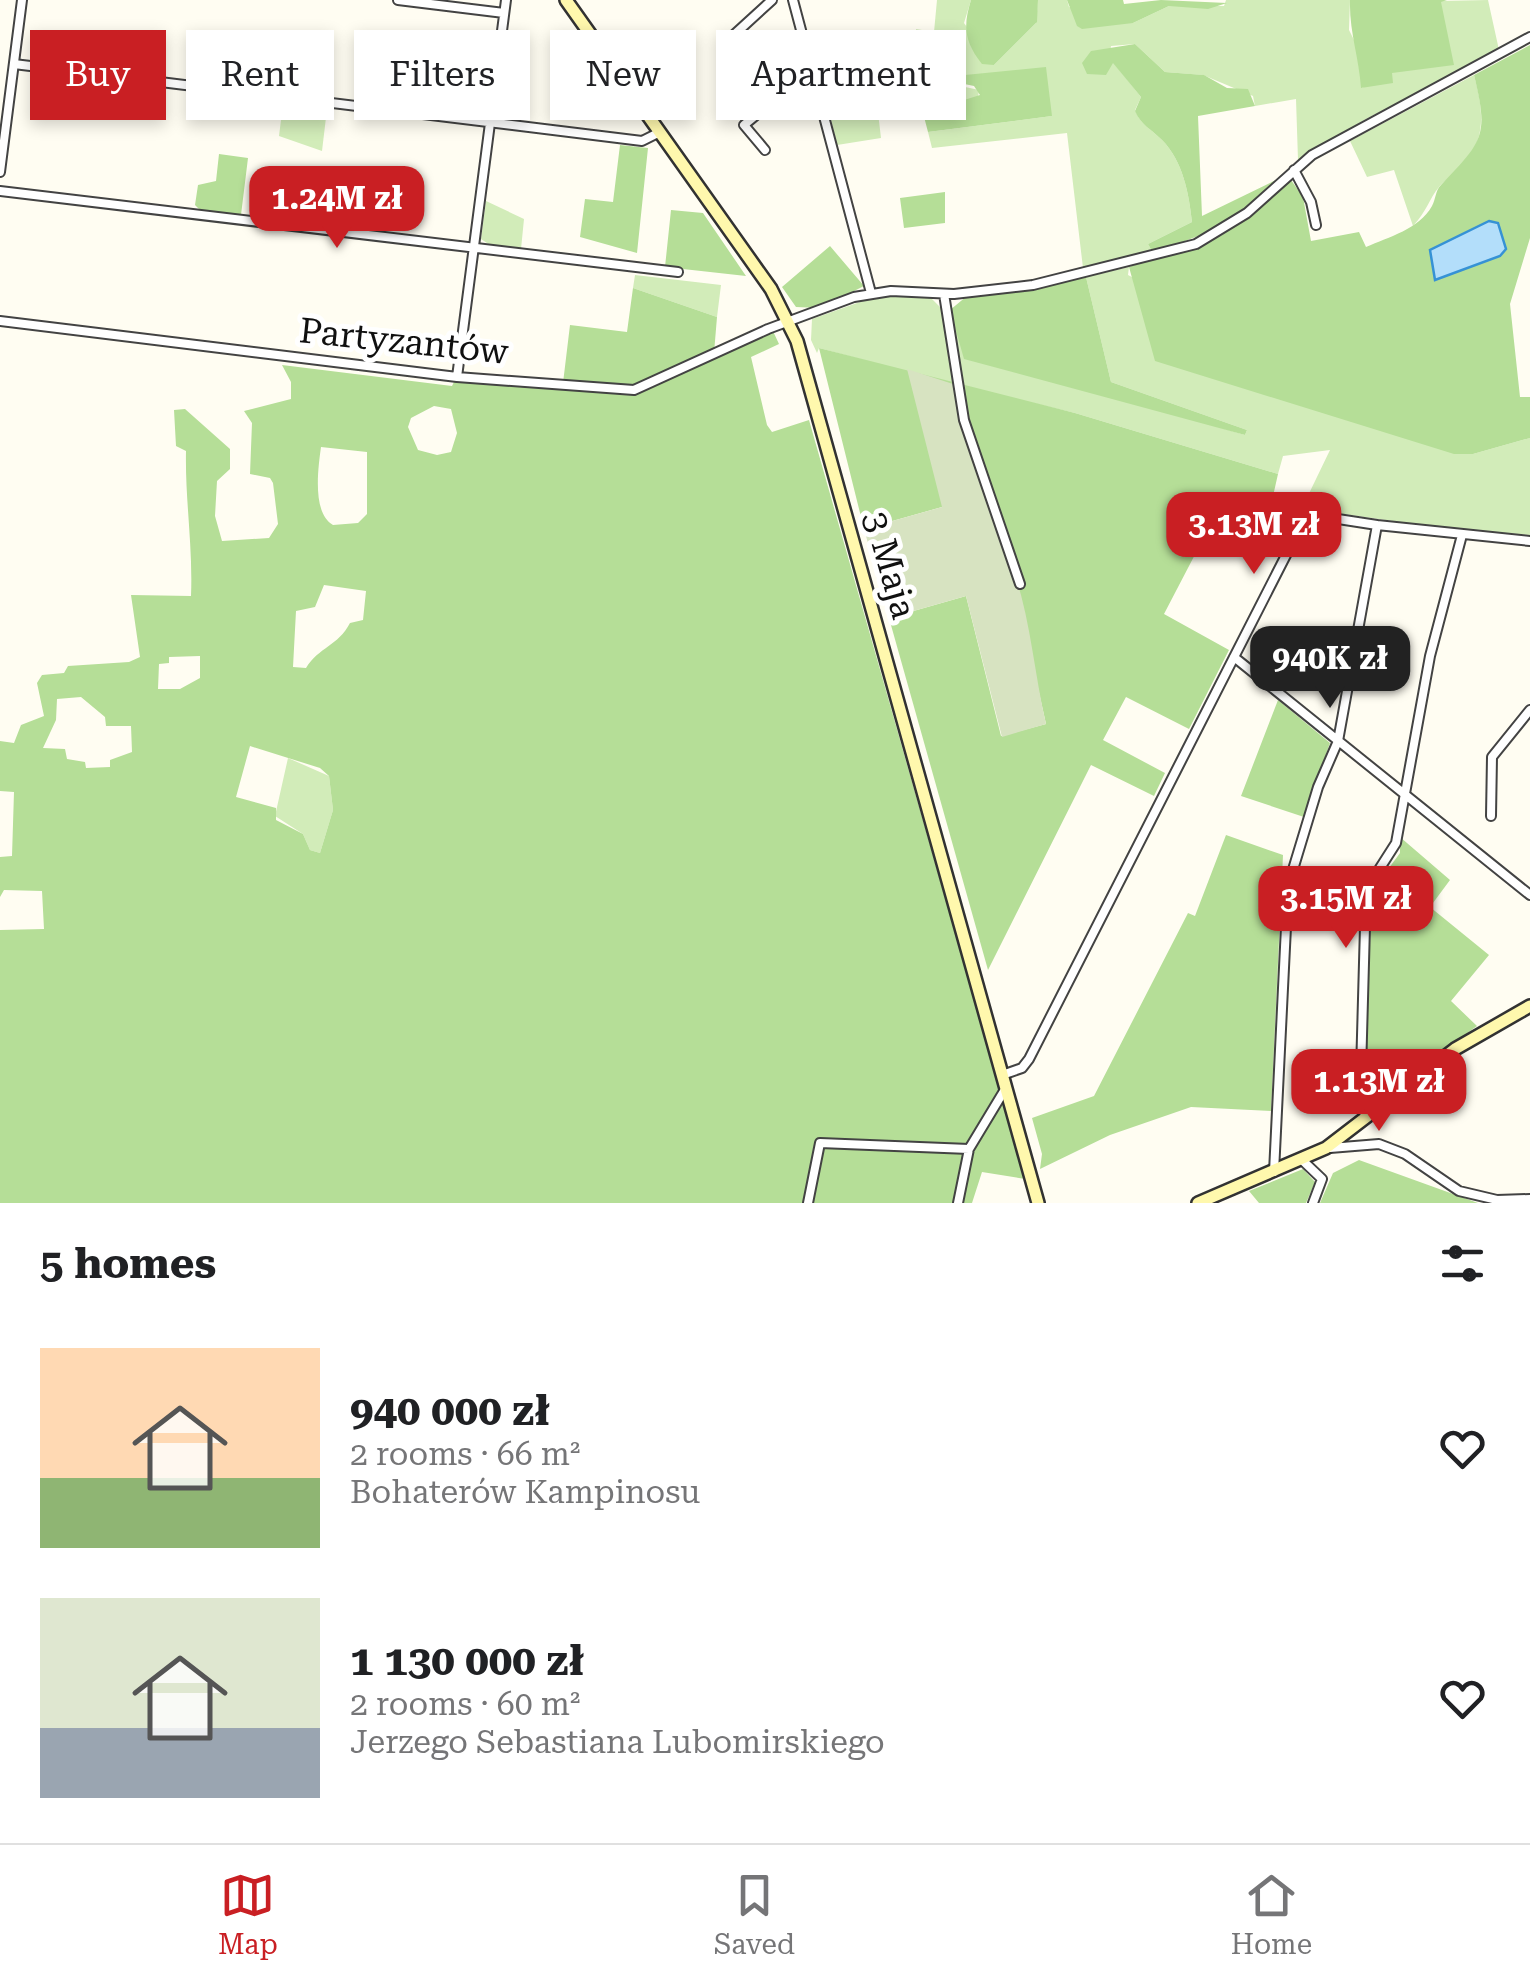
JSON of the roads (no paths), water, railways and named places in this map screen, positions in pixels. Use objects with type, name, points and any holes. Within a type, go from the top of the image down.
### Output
[{"type":"street","points":[[0,172],[22,0]]},
{"type":"street","points":[[398,0],[504,14]]},
{"type":"street","points":[[457,377],[506,0]]},
{"type":"street","name":"3 Maja","points":[[566,0],[763,278],[788,322],[820,418],[1038,1203]]},
{"type":"street","points":[[739,30],[772,0]]},
{"type":"street","points":[[793,0],[801,30]]},
{"type":"street","points":[[825,120],[871,293],[944,294],[1033,285],[1196,244],[1248,214],[1312,156],[1530,37]]},
{"type":"street","points":[[14,64],[642,141],[660,132]]},
{"type":"street","points":[[750,120],[744,125],[764,150]]},
{"type":"street","points":[[1294,170],[1311,202],[1316,225]]},
{"type":"street","points":[[0,191],[678,272]]},
{"type":"street","name":"Partyzantów","points":[[0,320],[457,377],[634,390],[788,322],[871,293]]},
{"type":"street","points":[[944,294],[964,420],[1020,584]]},
{"type":"street","points":[[1222,501],[1376,525],[1530,541]]},
{"type":"street","points":[[1005,1074],[1022,1068],[1029,1059],[1307,514]]},
{"type":"street","points":[[1274,1172],[1288,886],[1318,787],[1338,742],[1376,525]]},
{"type":"street","points":[[1364,1118],[1361,1072],[1366,890],[1396,843],[1430,656],[1462,535]]},
{"type":"street","points":[[1234,657],[1530,895]]},
{"type":"street","points":[[1491,816],[1492,758],[1530,710]]},
{"type":"street","points":[[1198,1203],[1326,1148],[1455,1049],[1530,1006]]},
{"type":"street","points":[[958,1203],[970,1149],[1004,1090]]},
{"type":"street","points":[[808,1203],[820,1143],[970,1149]]},
{"type":"street","points":[[1326,1148],[1380,1144],[1406,1154],[1459,1191],[1497,1200],[1530,1199]]},
{"type":"street","points":[[1301,1160],[1322,1178],[1312,1203]]},
{"type":"water","points":[[1489,221],[1498,223],[1506,249],[1500,256],[1435,280],[1430,250]]}]
